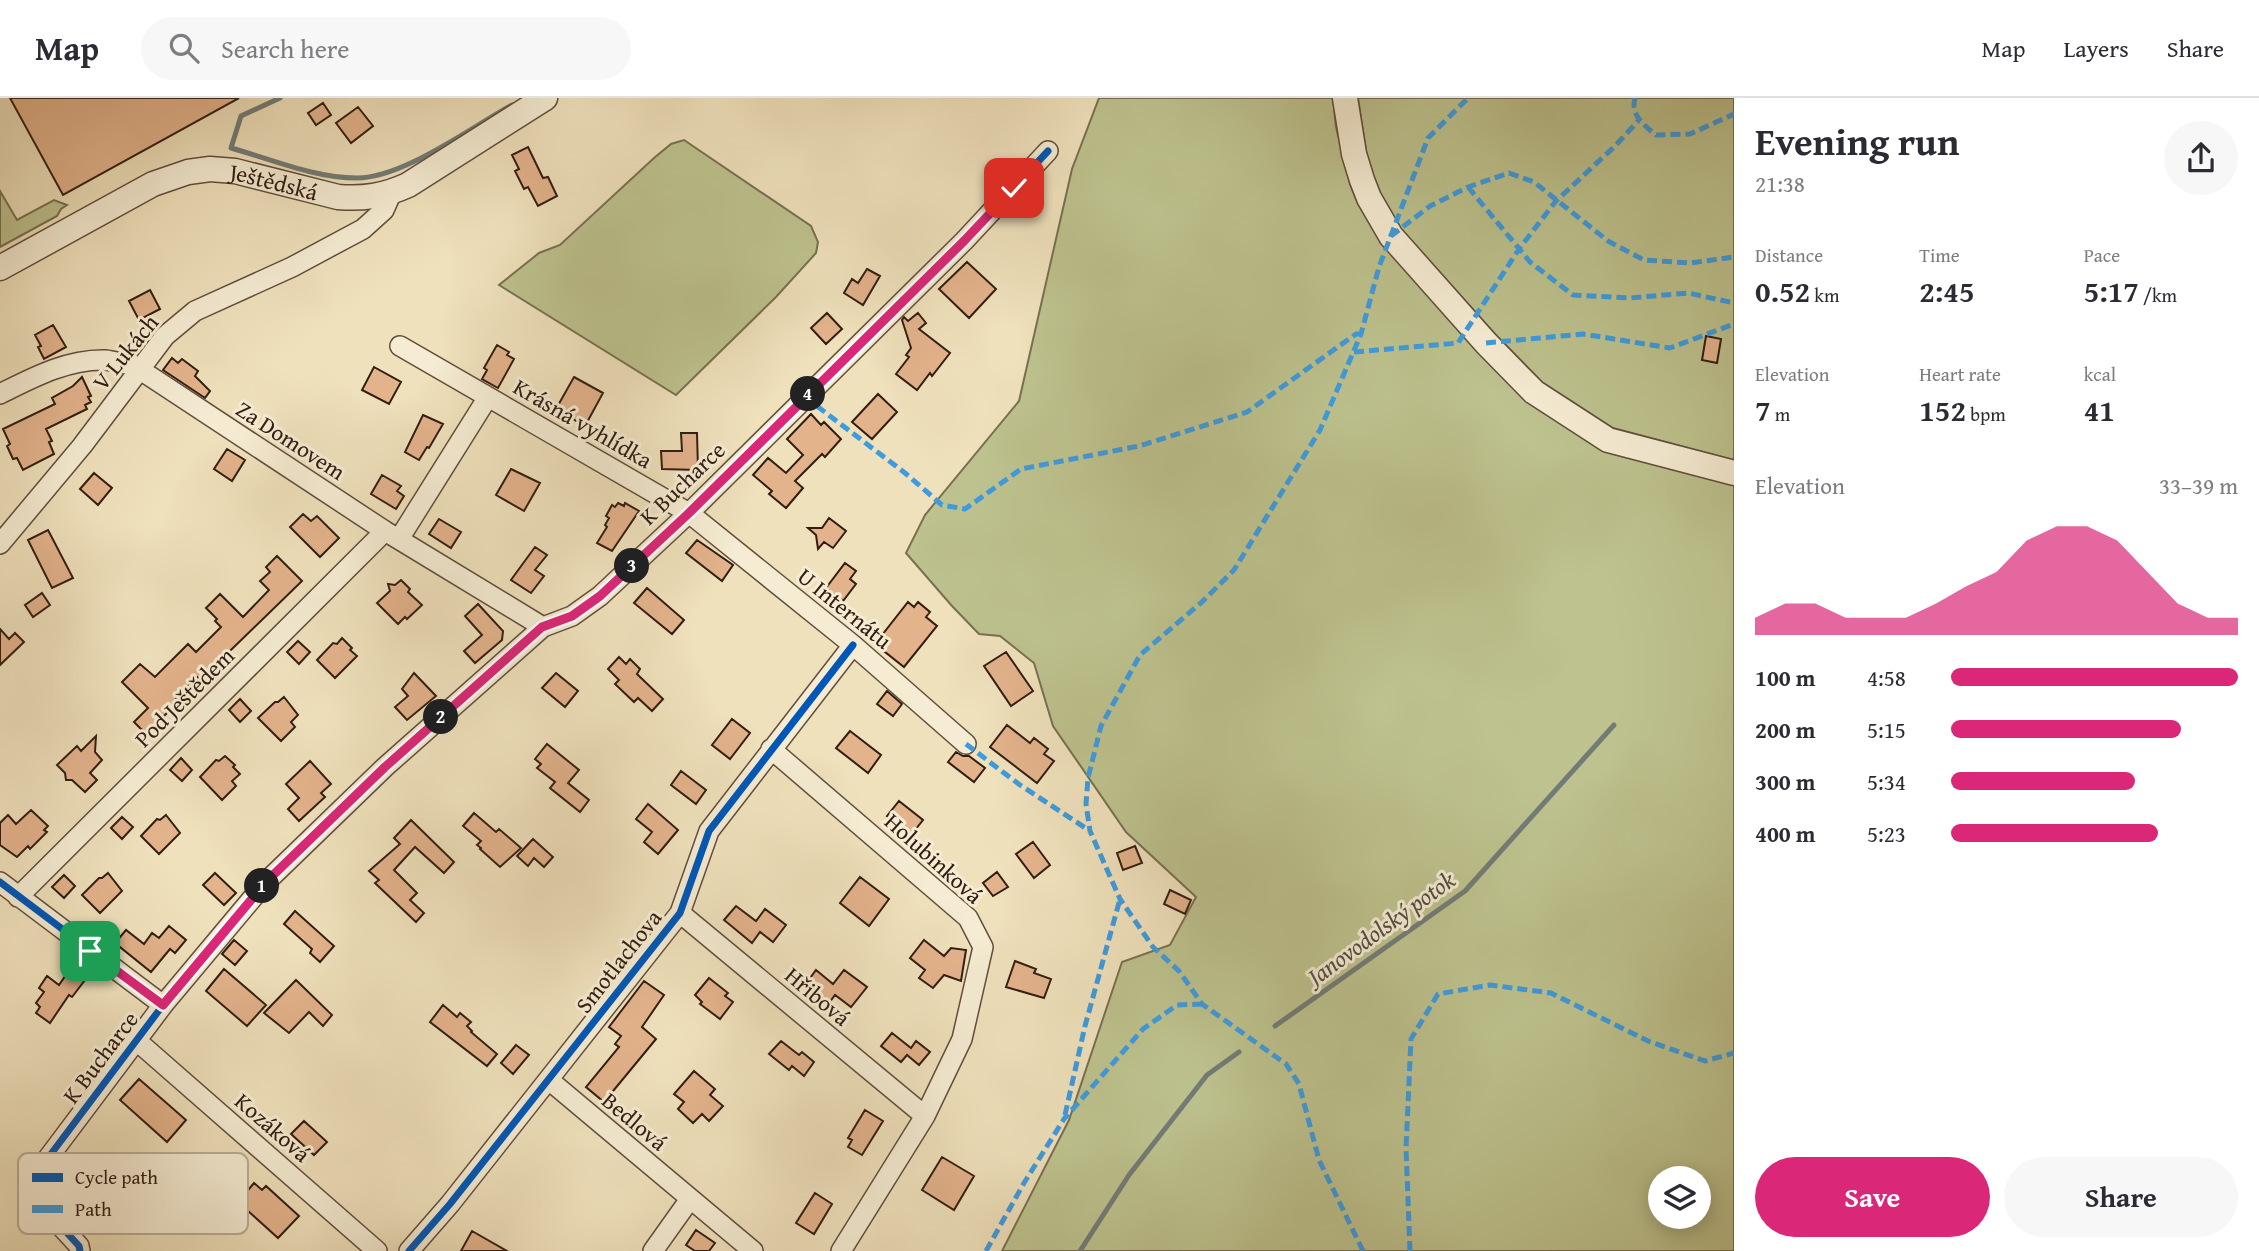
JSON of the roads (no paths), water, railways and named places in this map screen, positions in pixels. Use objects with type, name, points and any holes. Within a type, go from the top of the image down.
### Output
[{"type":"street","name":"Ještědská","points":[[0,268],[153,184],[188,172],[209,169],[235,171],[338,197],[368,198],[393,192],[545,98]]},
{"type":"street","points":[[1345,98],[1354,155],[1362,180],[1376,212],[1391,236],[1534,392],[1608,440],[1734,472]]},
{"type":"street","name":"K Bucharce","points":[[52,1153],[163,1005],[266,882],[385,767],[542,627],[572,616],[600,596],[689,513],[964,241],[1048,151]]},
{"type":"street","name":"V Lukách","points":[[0,544],[82,446],[165,336],[195,311],[292,267],[363,229],[384,209],[393,192]]},
{"type":"street","name":"Krásná vyhlídka","points":[[400,346],[689,513]]},
{"type":"street","name":"Za Domovem","points":[[0,394],[38,375],[73,364],[105,360],[133,365],[392,535],[542,627]]},
{"type":"street","name":"Krásná vyhlídka","points":[[392,535],[488,397]]},
{"type":"street","name":"U Internátu","points":[[689,513],[853,645],[967,744]]},
{"type":"street","name":"Pod Ještědem","points":[[18,897],[392,535]]},
{"type":"street","name":"Smotlachova","points":[[409,1251],[450,1204],[680,913],[709,831],[853,645]]},
{"type":"street","name":"Holubinková","points":[[771,749],[968,918],[983,947],[962,1039],[925,1116]]},
{"type":"street","points":[[0,882],[163,1005]]},
{"type":"street","name":"Hřibová","points":[[680,913],[925,1116]]},
{"type":"street","name":"Kozáková","points":[[137,1041],[377,1251]]},
{"type":"street","name":"Bedlová","points":[[549,1080],[753,1251]]},
{"type":"street","points":[[841,1251],[925,1116]]},
{"type":"street","points":[[653,1251],[690,1199]]},
{"type":"street","name":"K Bucharce","points":[[68,1234],[80,1251]]},
{"type":"waterway","points":[[280,98],[241,116],[231,148],[325,175],[357,178],[375,176],[415,161],[512,105]]},
{"type":"waterway","name":"Janovodolský potok","points":[[1275,1026],[1465,891],[1614,725]]},
{"type":"waterway","name":"Janovodolský potok","points":[[1080,1251],[1129,1175],[1207,1075],[1239,1052]]}]
